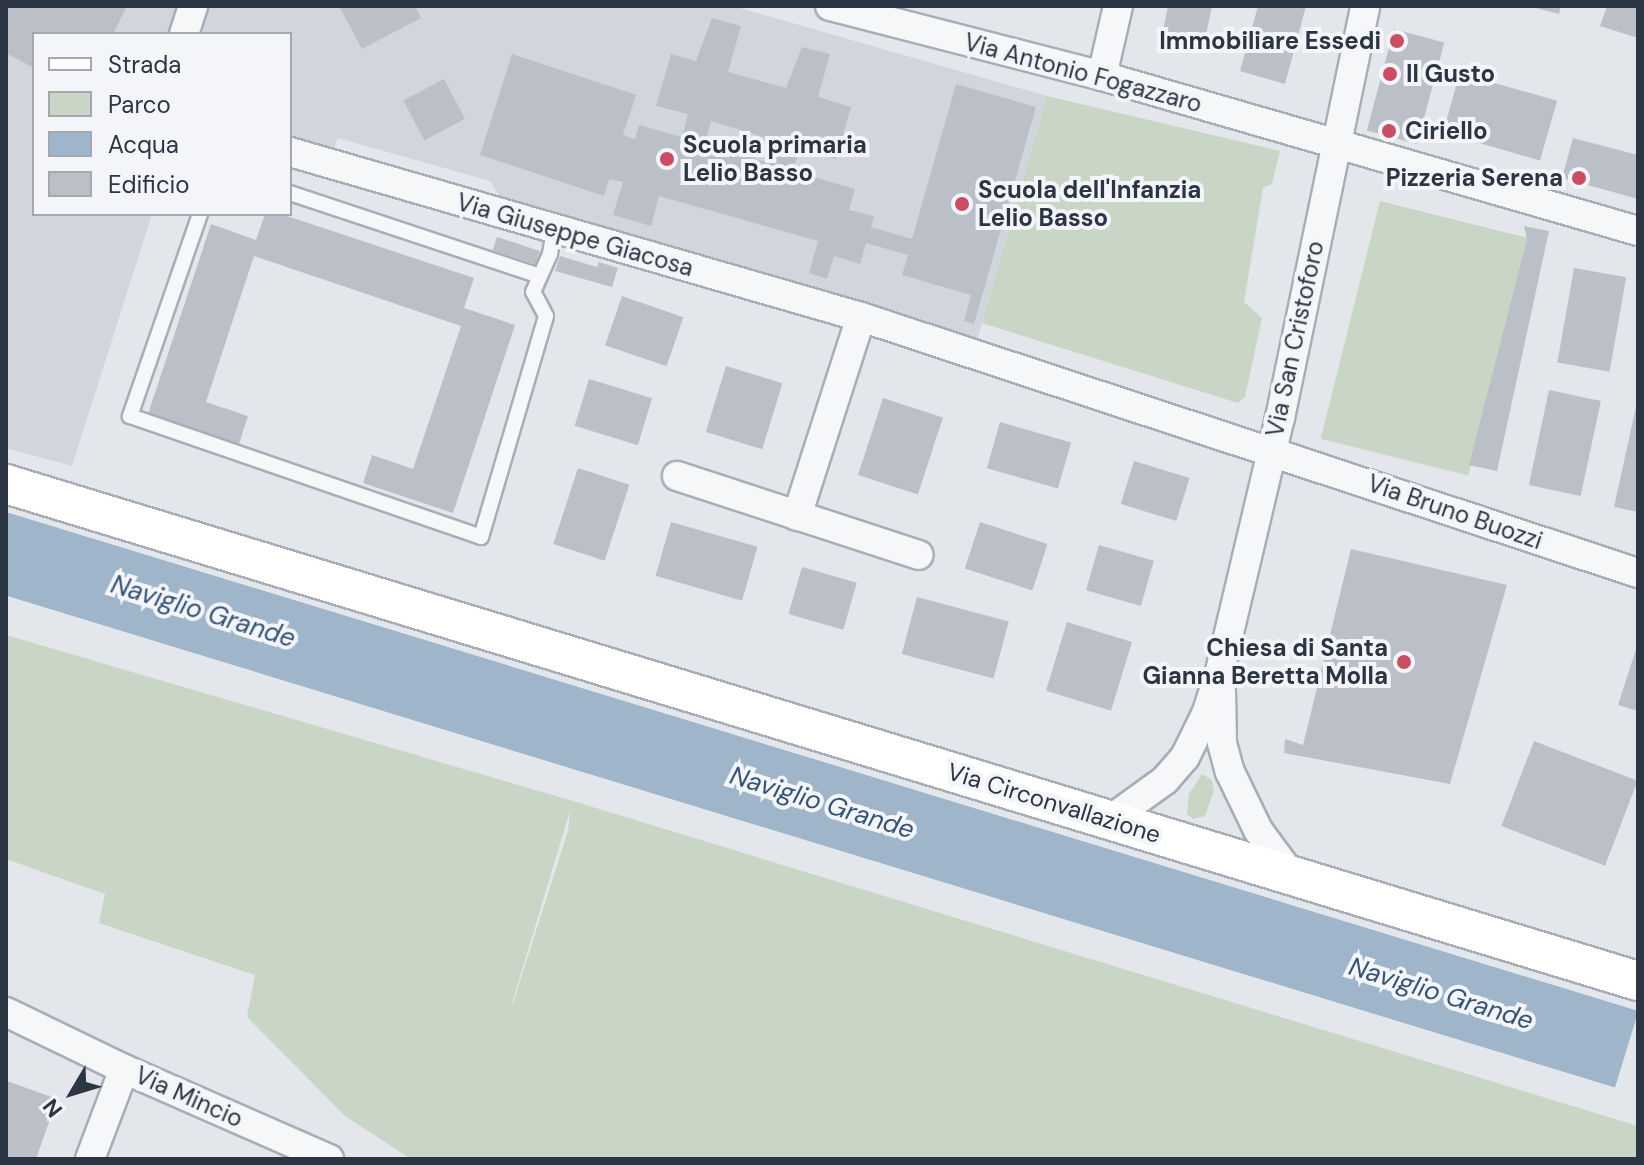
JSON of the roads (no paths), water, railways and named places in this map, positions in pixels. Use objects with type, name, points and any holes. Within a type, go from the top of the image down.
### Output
[{"type":"main road","name":"Via Circonvallazione","points":[[6,484],[1638,981]]},
{"type":"street","points":[[185,32],[193,6]]},
{"type":"street","name":"Via Antonio Fogazzaro","points":[[830,6],[1102,76],[1335,146],[1638,231]]},
{"type":"street","points":[[1102,76],[1118,6]]},
{"type":"street","name":"Via San Cristoforo","points":[[1220,671],[1272,451],[1365,6]]},
{"type":"street","name":"Via Giuseppe Giacosa","points":[[292,153],[861,317],[1272,451]]},
{"type":"street","points":[[797,516],[861,317]]},
{"type":"street","name":"Via Bruno Buozzi","points":[[1272,451],[1638,573]]},
{"type":"street","points":[[677,476],[918,555]]},
{"type":"street","points":[[1111,819],[1165,780],[1185,757],[1207,712],[1220,671]]},
{"type":"street","points":[[1220,671],[1222,743],[1230,772],[1258,830],[1291,875]]},
{"type":"street","name":"Via Mincio","points":[[6,1012],[124,1069],[329,1159]]},
{"type":"street","points":[[90,1159],[124,1069]]},
{"type":"lane","points":[[292,194],[540,276]]},
{"type":"lane","points":[[199,216],[130,416],[481,537],[546,316],[533,292],[550,254],[554,229]]},
{"type":"water","name":"Naviglio Grande","points":[[6,512],[1638,1011],[1615,1088],[6,596]]},
{"type":"place","name":"Immobiliare Essedi","points":[[1397,41]]},
{"type":"place","name":"Il Gusto","points":[[1390,74]]},
{"type":"place","name":"Ciriello","points":[[1389,131]]},
{"type":"place","name":"Scuola primaria Lelio Basso","points":[[667,159]]},
{"type":"place","name":"Pizzeria Serena","points":[[1579,178]]},
{"type":"place","name":"Scuola dell'Infanzia Lelio Basso","points":[[962,204]]},
{"type":"place","name":"Chiesa di Santa Gianna Beretta Molla","points":[[1404,662]]}]
